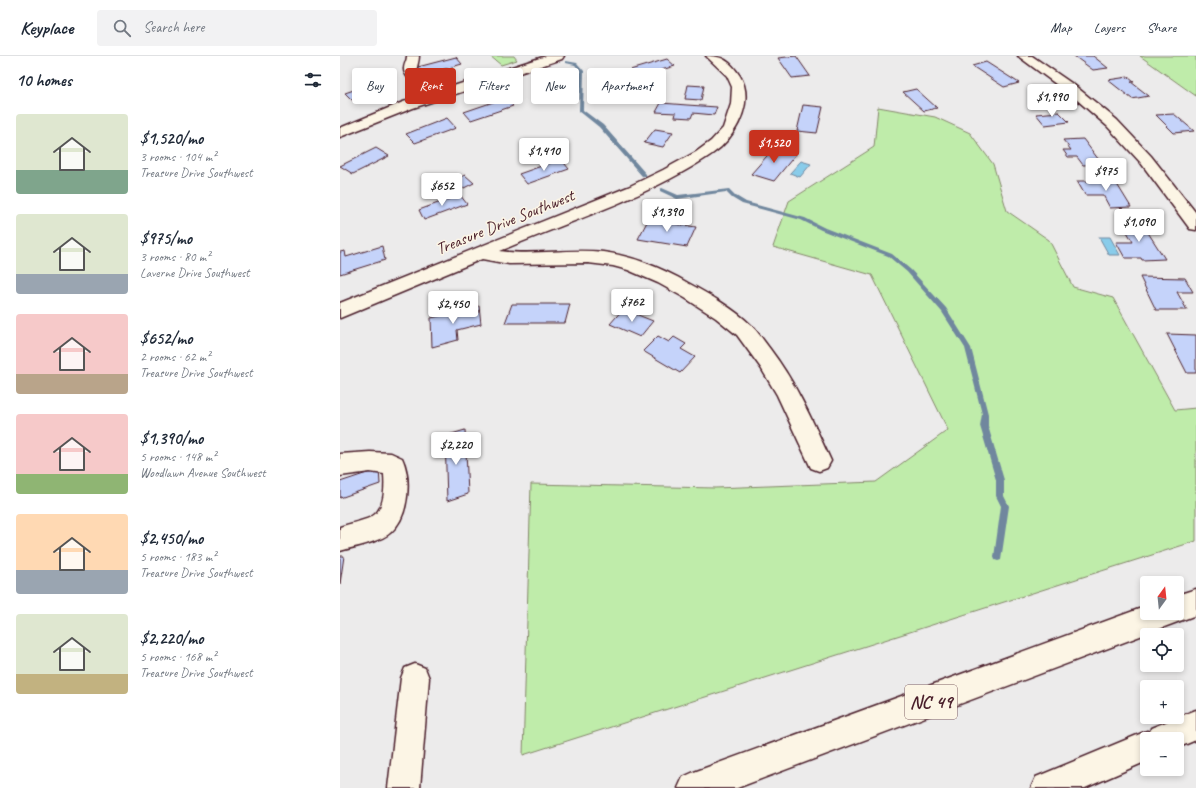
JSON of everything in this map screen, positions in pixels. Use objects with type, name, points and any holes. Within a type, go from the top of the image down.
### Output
[{"type":"main road","points":[[410,68],[413,62],[413,56]]},
{"type":"main road","points":[[456,89],[558,56]]},
{"type":"main road","name":"Treasure Drive Southwest","points":[[340,311],[664,177],[703,154],[717,143],[732,124],[740,101],[740,92],[733,75],[712,56]]},
{"type":"main road","points":[[1024,56],[1084,99],[1112,123],[1138,150],[1196,225]]},
{"type":"main road","points":[[340,133],[411,104]]},
{"type":"main road","points":[[481,252],[502,258],[570,256],[603,258],[633,265],[663,277],[709,303],[744,331],[770,363],[795,406],[819,461]]},
{"type":"main road","points":[[340,465],[370,462],[394,465],[397,486],[389,514],[381,525],[340,539]]},
{"type":"main road","points":[[1184,606],[1196,602]]},
{"type":"main road","name":"NC 49","points":[[694,788],[936,700],[1147,620]]},
{"type":"main road","points":[[404,788],[415,678]]},
{"type":"main road","points":[[1179,732],[1196,725]]},
{"type":"main road","points":[[1047,788],[1140,749]]},
{"type":"green space","points":[[490,56],[514,56],[517,60],[501,65]]},
{"type":"green space","points":[[1140,56],[1196,56],[1196,96]]},
{"type":"green space","points":[[878,107],[935,117],[970,133],[993,164],[1007,211],[1049,240],[1073,287],[1113,298],[1175,410],[1196,408],[1196,541],[523,755],[531,484],[715,488],[876,482],[948,430],[872,275],[773,247],[789,201],[874,147]]},
{"type":"water","points":[[801,161],[811,164],[800,177],[790,173]]},
{"type":"water","points":[[1099,237],[1110,237],[1120,255],[1109,255]]},
{"type":"building","points":[[796,56],[810,76],[792,78],[778,58]]},
{"type":"building","points":[[1074,56],[1093,56],[1108,68],[1093,70]]},
{"type":"building","points":[[456,57],[462,64],[448,68],[414,68]]},
{"type":"building","points":[[667,59],[675,66],[666,69],[637,68]]},
{"type":"building","points":[[986,62],[1019,83],[1004,87],[972,66]]},
{"type":"building","points":[[1128,77],[1134,82],[1131,82],[1149,96],[1132,99],[1108,80]]},
{"type":"building","points":[[688,85],[704,86],[701,100],[685,99]]},
{"type":"building","points":[[916,89],[937,108],[924,111],[903,92]]},
{"type":"building","points":[[352,91],[352,100],[345,93]]},
{"type":"building","points":[[666,103],[717,107],[714,115],[693,113],[691,118],[675,117],[676,113],[656,112],[660,104]]},
{"type":"building","points":[[487,104],[511,104],[513,106],[471,120],[464,112]]},
{"type":"building","points":[[803,105],[823,107],[817,133],[797,131]]},
{"type":"building","points":[[1059,112],[1069,122],[1045,125],[1036,114]]},
{"type":"building","points":[[1174,114],[1194,131],[1174,133],[1156,115]]},
{"type":"building","points":[[447,118],[456,128],[415,143],[406,134]]},
{"type":"building","points":[[655,129],[673,132],[663,147],[644,143]]},
{"type":"building","points":[[1083,139],[1102,164],[1083,165],[1077,157],[1068,157],[1063,150],[1071,150],[1063,140]]},
{"type":"building","points":[[376,148],[389,156],[353,174],[340,166]]},
{"type":"building","points":[[774,148],[796,154],[774,181],[751,174]]},
{"type":"building","points":[[561,159],[569,169],[527,184],[519,174]]},
{"type":"building","points":[[465,175],[474,183],[456,192],[447,184]]},
{"type":"building","points":[[1077,181],[1115,181],[1131,207],[1110,208],[1103,195],[1085,195]]},
{"type":"building","points":[[460,195],[467,204],[424,220],[419,210]]},
{"type":"building","points":[[648,220],[696,227],[687,247],[638,239]]},
{"type":"building","points":[[1120,220],[1140,220],[1165,259],[1142,260],[1141,258],[1125,258],[1116,242],[1133,242]]},
{"type":"building","points":[[382,246],[385,260],[340,274],[340,252],[345,251],[346,257]]},
{"type":"building","points":[[1140,277],[1185,278],[1193,292],[1177,292],[1187,310],[1156,310]]},
{"type":"building","points":[[512,304],[570,304],[565,323],[505,323]]},
{"type":"building","points":[[479,306],[481,324],[457,330],[458,340],[432,347],[431,318]]},
{"type":"building","points":[[623,309],[653,321],[640,337],[610,324]]},
{"type":"building","points":[[1167,334],[1196,335],[1196,373],[1187,373]]},
{"type":"building","points":[[658,336],[669,342],[674,337],[686,344],[681,349],[695,357],[680,373],[643,351]]},
{"type":"building","points":[[465,430],[468,494],[447,501],[445,436]]},
{"type":"building","points":[[379,469],[380,484],[340,498],[340,482]]},
{"type":"building","points":[[340,556],[344,556],[340,584]]},
{"type":"waterway","points":[[567,62],[576,64],[582,71],[581,110],[601,126],[644,175]]},
{"type":"waterway","points":[[662,190],[677,197],[727,190],[734,197],[744,203],[803,219],[823,229],[890,255],[909,271],[944,310],[968,348],[985,414],[984,426],[1000,480],[1000,496],[1005,506],[998,557]]}]
